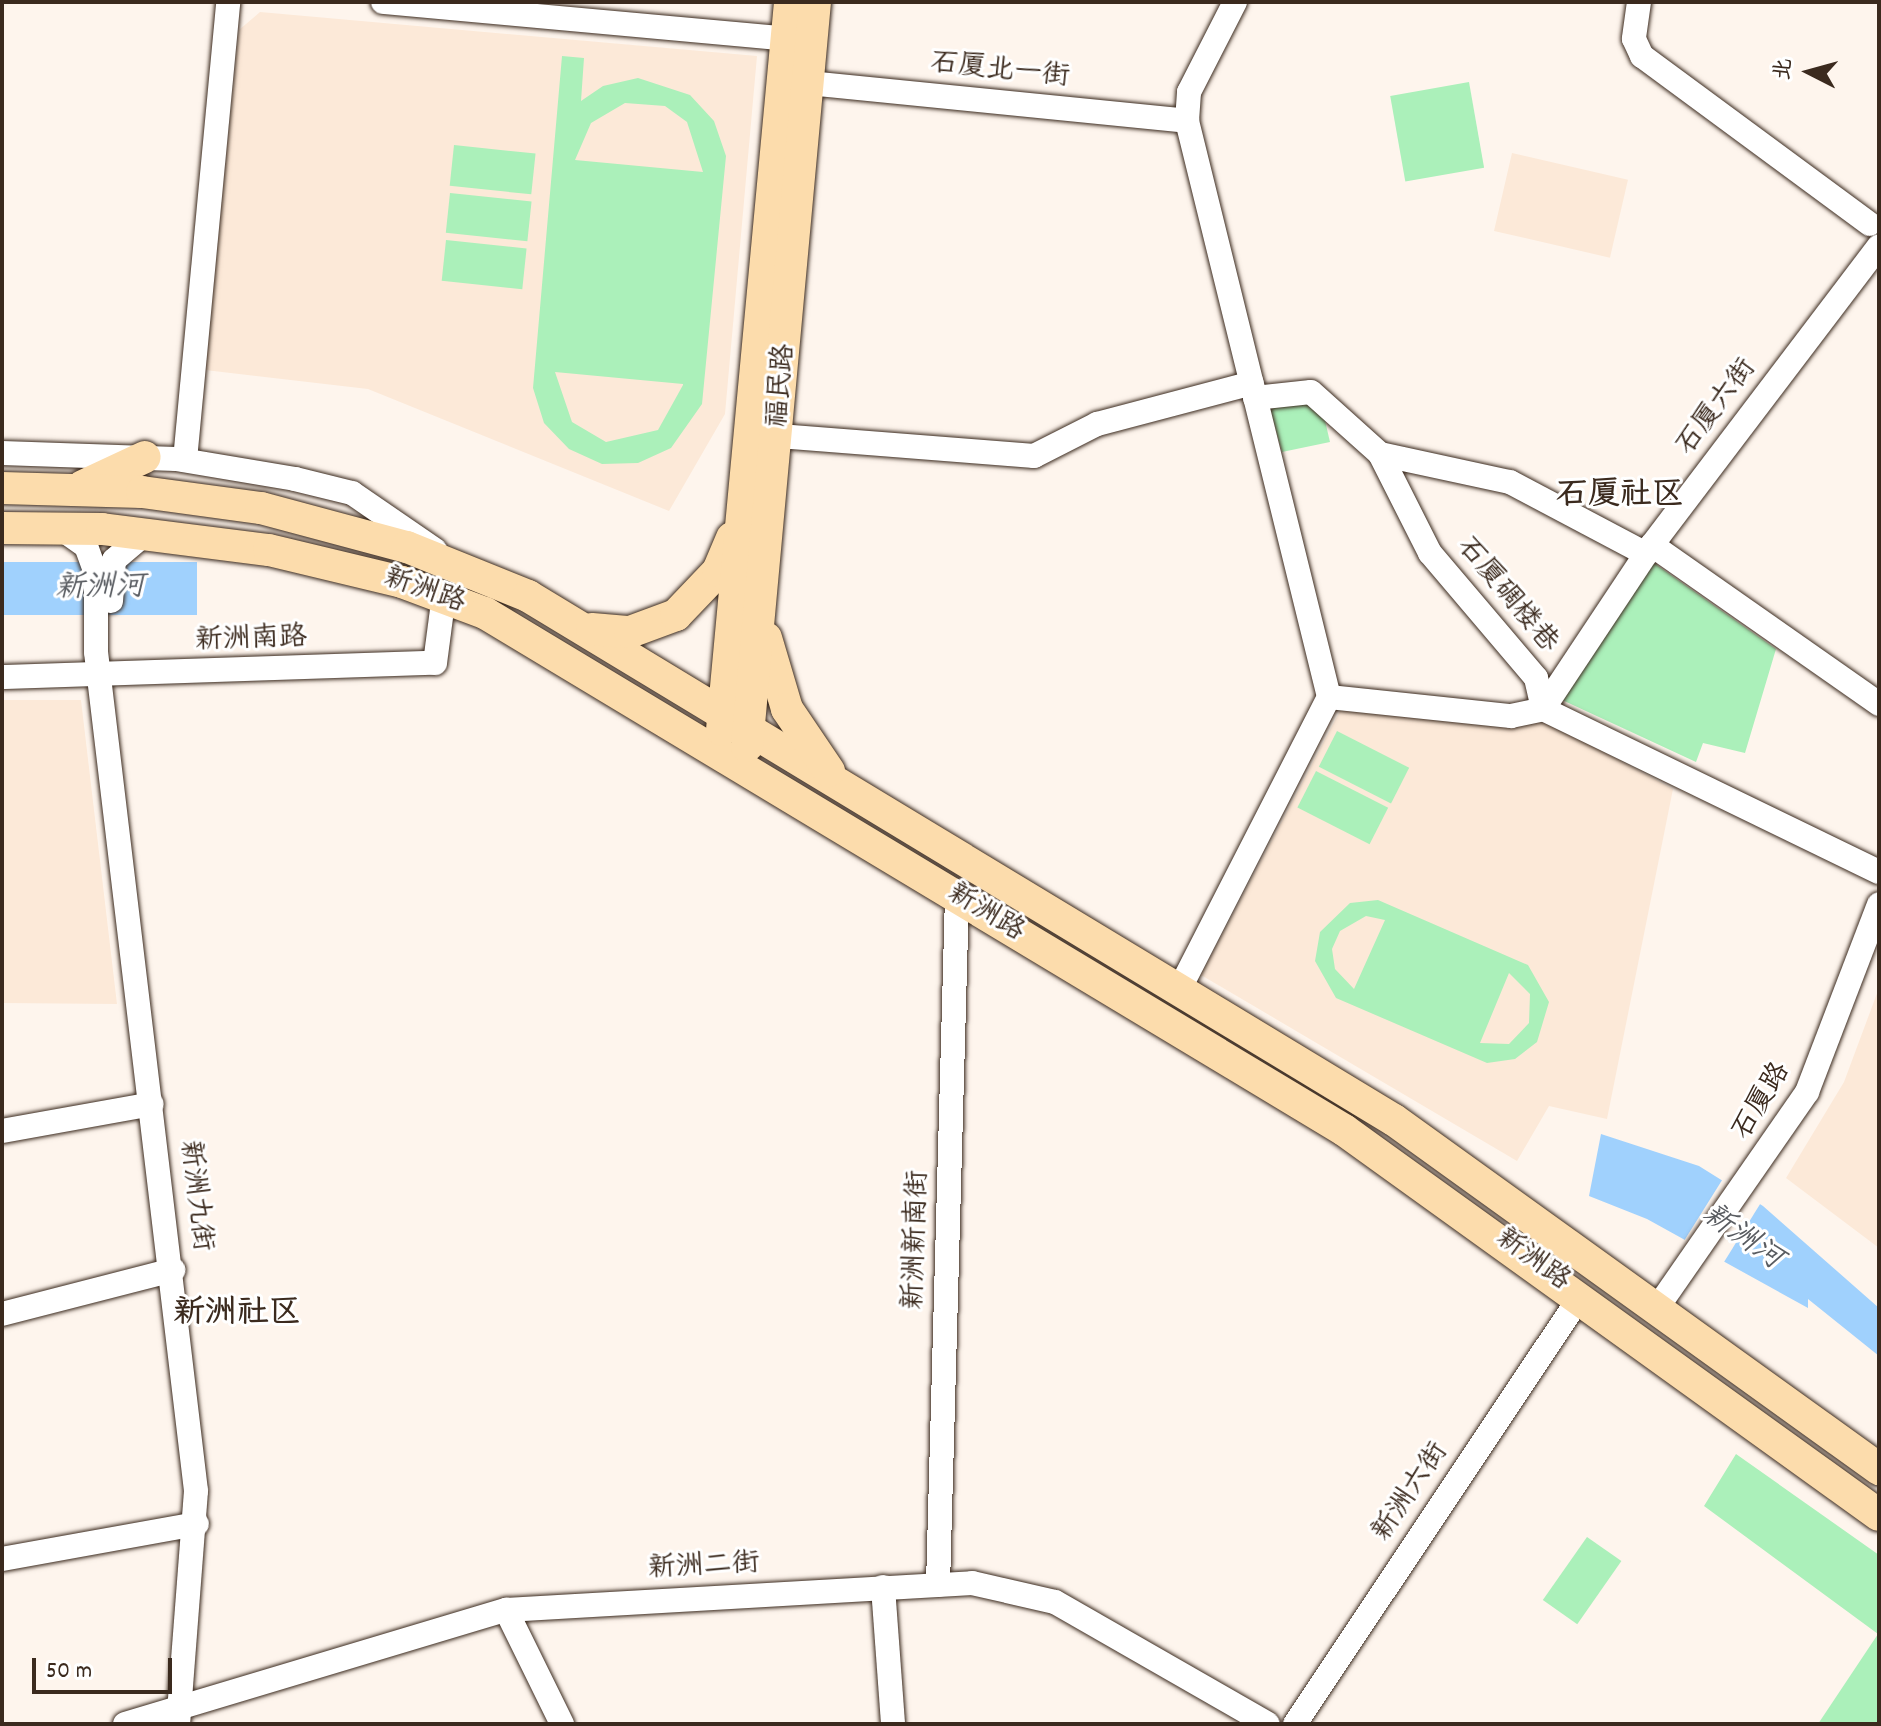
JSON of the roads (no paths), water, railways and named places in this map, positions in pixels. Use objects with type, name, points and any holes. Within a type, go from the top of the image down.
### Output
[{"type":"main road","name":"福民路","points":[[732,761],[744,499],[790,2]]},
{"type":"main road","name":"福民路","points":[[736,722],[762,591],[779,436],[815,2]]},
{"type":"main road","points":[[76,489],[145,457]]},
{"type":"main road","name":"新洲路","points":[[2,488],[76,489],[261,508],[465,569],[585,628],[1405,1127],[1879,1469]]},
{"type":"main road","points":[[585,628],[630,632],[693,602],[718,571],[744,499]]},
{"type":"main road","name":"新洲路","points":[[2,528],[146,533],[282,553],[455,600],[732,761],[1344,1130],[1879,1515]]},
{"type":"main road","points":[[455,600],[465,569]]},
{"type":"main road","points":[[762,591],[787,709],[845,788]]},
{"type":"street","points":[[185,460],[228,2]]},
{"type":"street","points":[[383,2],[786,39]]},
{"type":"street","points":[[1179,990],[1329,697],[1187,121],[1189,92],[1235,2]]},
{"type":"street","points":[[1639,2],[1634,43],[1642,56],[1874,235]]},
{"type":"street","name":"石厦北一街","points":[[808,83],[1187,121]]},
{"type":"street","name":"石厦六街","points":[[1543,709],[1649,549],[1874,235]]},
{"type":"street","name":"石厦碉楼巷","points":[[779,436],[1034,456],[1097,424],[1253,390],[1311,392],[1380,454],[1430,553],[1536,678],[1543,709]]},
{"type":"street","points":[[2,453],[185,460],[352,493],[465,569]]},
{"type":"street","points":[[1380,454],[1510,482],[1649,549],[1879,704]]},
{"type":"street","name":"新洲九街","points":[[60,528],[86,546],[104,574],[101,677],[173,1270],[197,1524],[179,1719]]},
{"type":"street","points":[[104,574],[122,548],[146,533]]},
{"type":"street","name":"新洲南路","points":[[2,677],[101,677],[435,663],[455,600]]},
{"type":"street","points":[[1329,697],[1511,716],[1543,709],[1879,872]]},
{"type":"street","name":"新洲新南街","points":[[938,1585],[957,897]]},
{"type":"street","name":"石厦路","points":[[1657,1308],[1749,1181],[1807,1092],[1879,904]]},
{"type":"street","points":[[2,1131],[152,1104]]},
{"type":"street","points":[[2,1314],[173,1270]]},
{"type":"street","name":"新洲六街","points":[[1295,1724],[1580,1297]]},
{"type":"street","points":[[2,1559],[197,1524]]},
{"type":"street","name":"新洲二街","points":[[125,1724],[179,1719],[506,1610],[938,1585],[1013,1588],[1055,1602],[1268,1724]]},
{"type":"street","points":[[883,1587],[893,1724]]},
{"type":"street","points":[[506,1610],[562,1724]]},
{"type":"water","name":"新洲河","points":[[2,562],[197,562],[197,615],[2,615]]},
{"type":"water","name":"新洲河","points":[[1601,1134],[1699,1166],[1763,1206],[1879,1308],[1879,1356],[1808,1299],[1808,1308],[1647,1219],[1589,1196]]},
{"type":"district","name":"石厦社区","points":[[1620,497]]},
{"type":"district","name":"新洲社区","points":[[237,1315]]}]
